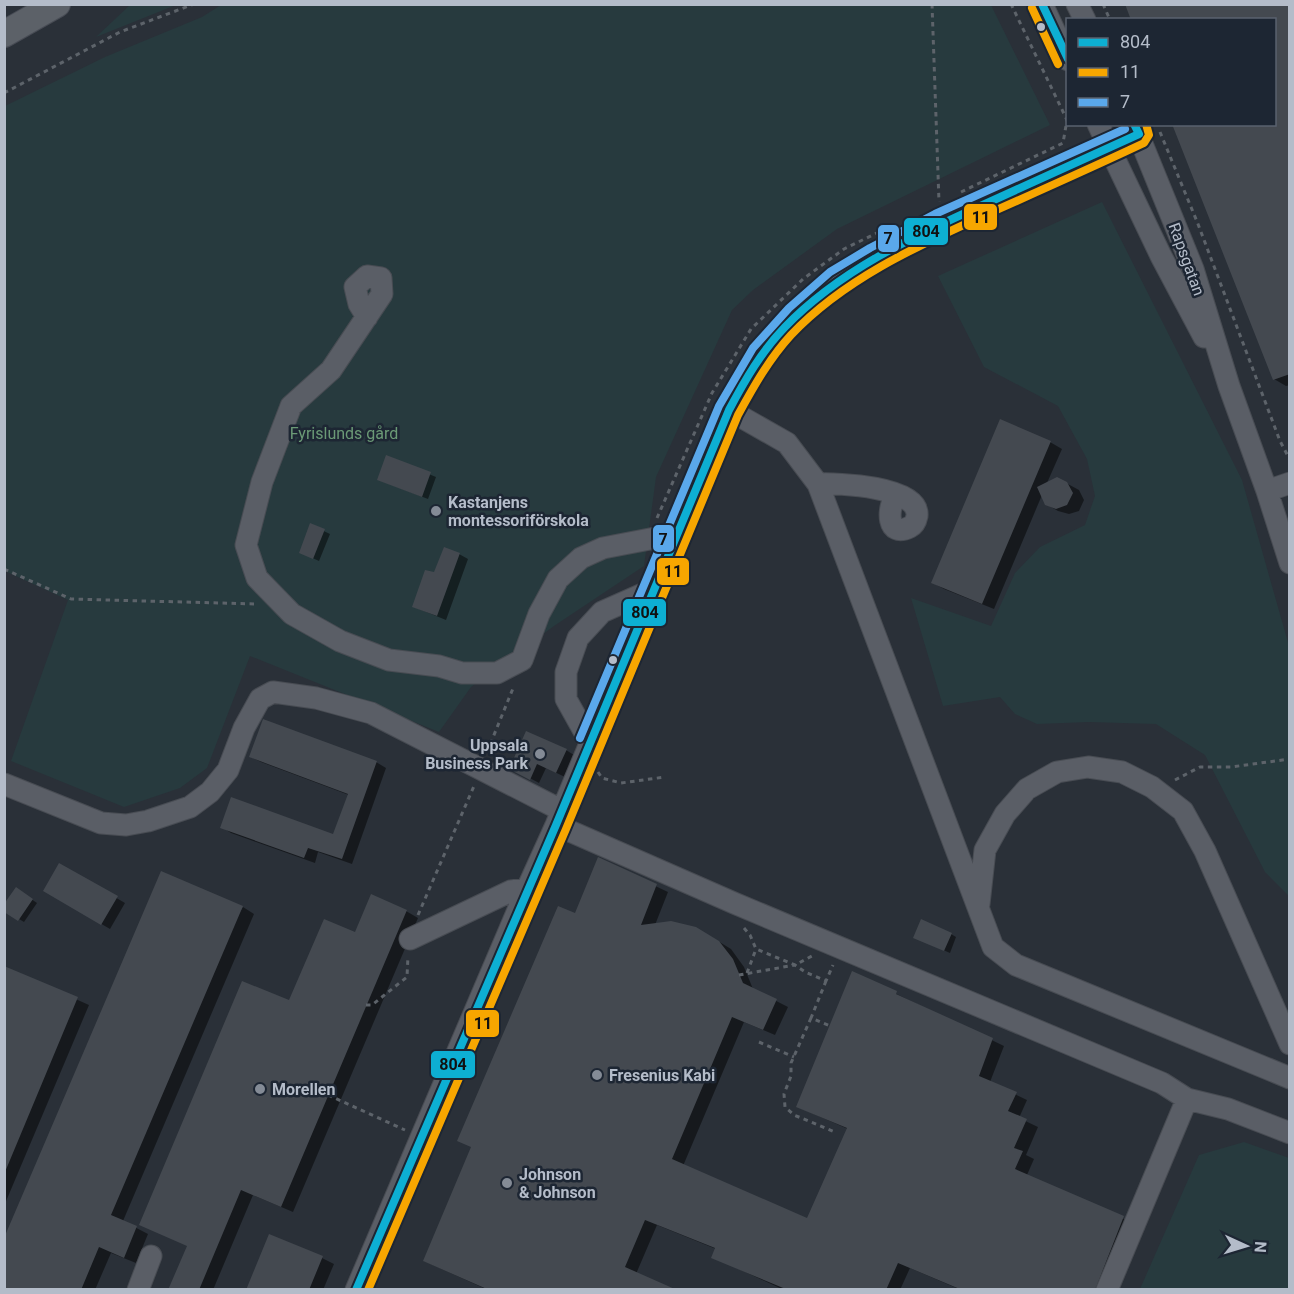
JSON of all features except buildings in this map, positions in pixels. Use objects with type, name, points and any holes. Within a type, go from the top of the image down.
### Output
[{"type":"main road","points":[[4,34],[57,4]]},
{"type":"street","points":[[1041,4],[1066,56]]},
{"type":"street","points":[[1077,4],[1084,18]]},
{"type":"street","name":"Rapsgatan","points":[[1099,126],[1161,256],[1229,386]]},
{"type":"street","points":[[356,1290],[559,818],[729,410],[760,355],[796,315],[837,280],[875,256],[939,224],[1109,148],[1143,128]]},
{"type":"street","name":"Rapsgatan","points":[[1143,128],[1193,269],[1229,386],[1290,563]]},
{"type":"street","points":[[367,317],[331,370],[291,406],[262,482],[246,545],[257,578],[292,614],[340,641],[389,660],[439,666],[462,673],[497,673],[522,660],[539,614],[558,579],[581,558],[603,548],[676,534]]},
{"type":"street","points":[[729,410],[787,442],[818,484],[993,948],[1016,965],[1290,1078]]},
{"type":"street","points":[[818,484],[844,483],[872,486],[896,495]]},
{"type":"street","points":[[1267,491],[1290,483]]},
{"type":"street","points":[[590,742],[566,699],[566,672],[578,638],[602,612],[654,589]]},
{"type":"street","points":[[4,784],[101,823],[126,825],[148,821],[190,807],[210,792],[228,770],[244,728],[260,699],[273,692],[316,698],[372,713],[480,769],[559,818],[837,946],[1162,1083],[1187,1100],[1228,1110],[1290,1133]]},
{"type":"street","points":[[978,908],[985,850],[1005,814],[1027,789],[1057,772],[1088,767],[1122,772],[1160,793],[1183,811],[1205,851],[1290,1044]]},
{"type":"street","points":[[410,939],[511,891],[527,889]]},
{"type":"street","points":[[1107,1290],[1187,1100]]},
{"type":"street","points":[[138,1290],[151,1256]]},
{"type":"path","points":[[4,93],[120,32],[194,4]]},
{"type":"path","points":[[932,4],[939,202]]},
{"type":"path","points":[[1103,4],[1109,18]]},
{"type":"path","points":[[1143,128],[1198,224],[1280,441],[1290,460]]},
{"type":"path","points":[[4,569],[71,599],[283,605]]},
{"type":"path","points":[[366,1005],[372,1005],[407,976],[410,939],[414,923],[475,786],[522,660]]},
{"type":"path","points":[[1160,793],[1179,777],[1200,768],[1231,767],[1290,759]]},
{"type":"path","points":[[598,770],[602,778],[621,783],[665,777]]},
{"type":"path","points":[[738,921],[750,935],[756,949],[747,974]]},
{"type":"path","points":[[740,975],[795,965],[837,946]]},
{"type":"path","points":[[836,1132],[794,1115],[785,1107],[784,1094],[791,1076],[794,1057],[826,981],[837,946]]},
{"type":"path","points":[[756,949],[826,981]]},
{"type":"path","points":[[811,1018],[830,1026]]},
{"type":"path","points":[[759,1042],[794,1057]]},
{"type":"path","points":[[328,1095],[409,1132]]},
{"type":"green space","points":[[130,5],[176,5],[96,37]]},
{"type":"green space","name":"Fyrislunds gård","points":[[221,5],[991,5],[1050,125],[837,229],[753,290],[732,310],[656,477],[644,566],[554,626],[471,687],[439,732],[250,656],[207,768],[180,788],[124,807],[11,761],[68,600],[5,571],[5,106],[105,57],[202,17]]},
{"type":"green space","points":[[1102,202],[1242,480],[1289,646],[1289,896],[1265,872],[1205,755],[1156,724],[1089,722],[1037,724],[1015,714],[1000,697],[943,706],[911,598],[991,626],[1015,573],[1040,547],[1085,525],[1095,496],[1087,459],[1058,406],[984,367],[938,276]]},
{"type":"green space","points":[[1244,1142],[1289,1158],[1289,1289],[1140,1289],[1199,1155]]},
{"type":"transit line","name":"804","points":[[1042,4],[1066,55]]},
{"type":"transit line","name":"11","points":[[1032,8],[1058,64]]},
{"type":"transit line","name":"804","points":[[356,1290],[556,825],[729,410],[768,346],[806,307],[829,288],[879,256],[932,229],[1139,134],[1135,126]]},
{"type":"transit line","name":"11","points":[[368,1290],[566,829],[738,415],[769,363],[783,344],[811,315],[857,281],[932,240],[1144,143],[1149,135],[1147,126]]},
{"type":"transit line","name":"7","points":[[580,738],[719,406],[753,348],[789,308],[830,272],[870,248],[935,214],[1125,129]]},
{"type":"place","name":"Kastanjens montessoriförskola","points":[[436,511]]},
{"type":"place","name":"Uppsala Business Park","points":[[540,754]]},
{"type":"place","name":"Fresenius Kabi","points":[[597,1075]]},
{"type":"place","name":"Morellen","points":[[260,1089]]},
{"type":"place","name":"Johnson & Johnson","points":[[507,1183]]}]
